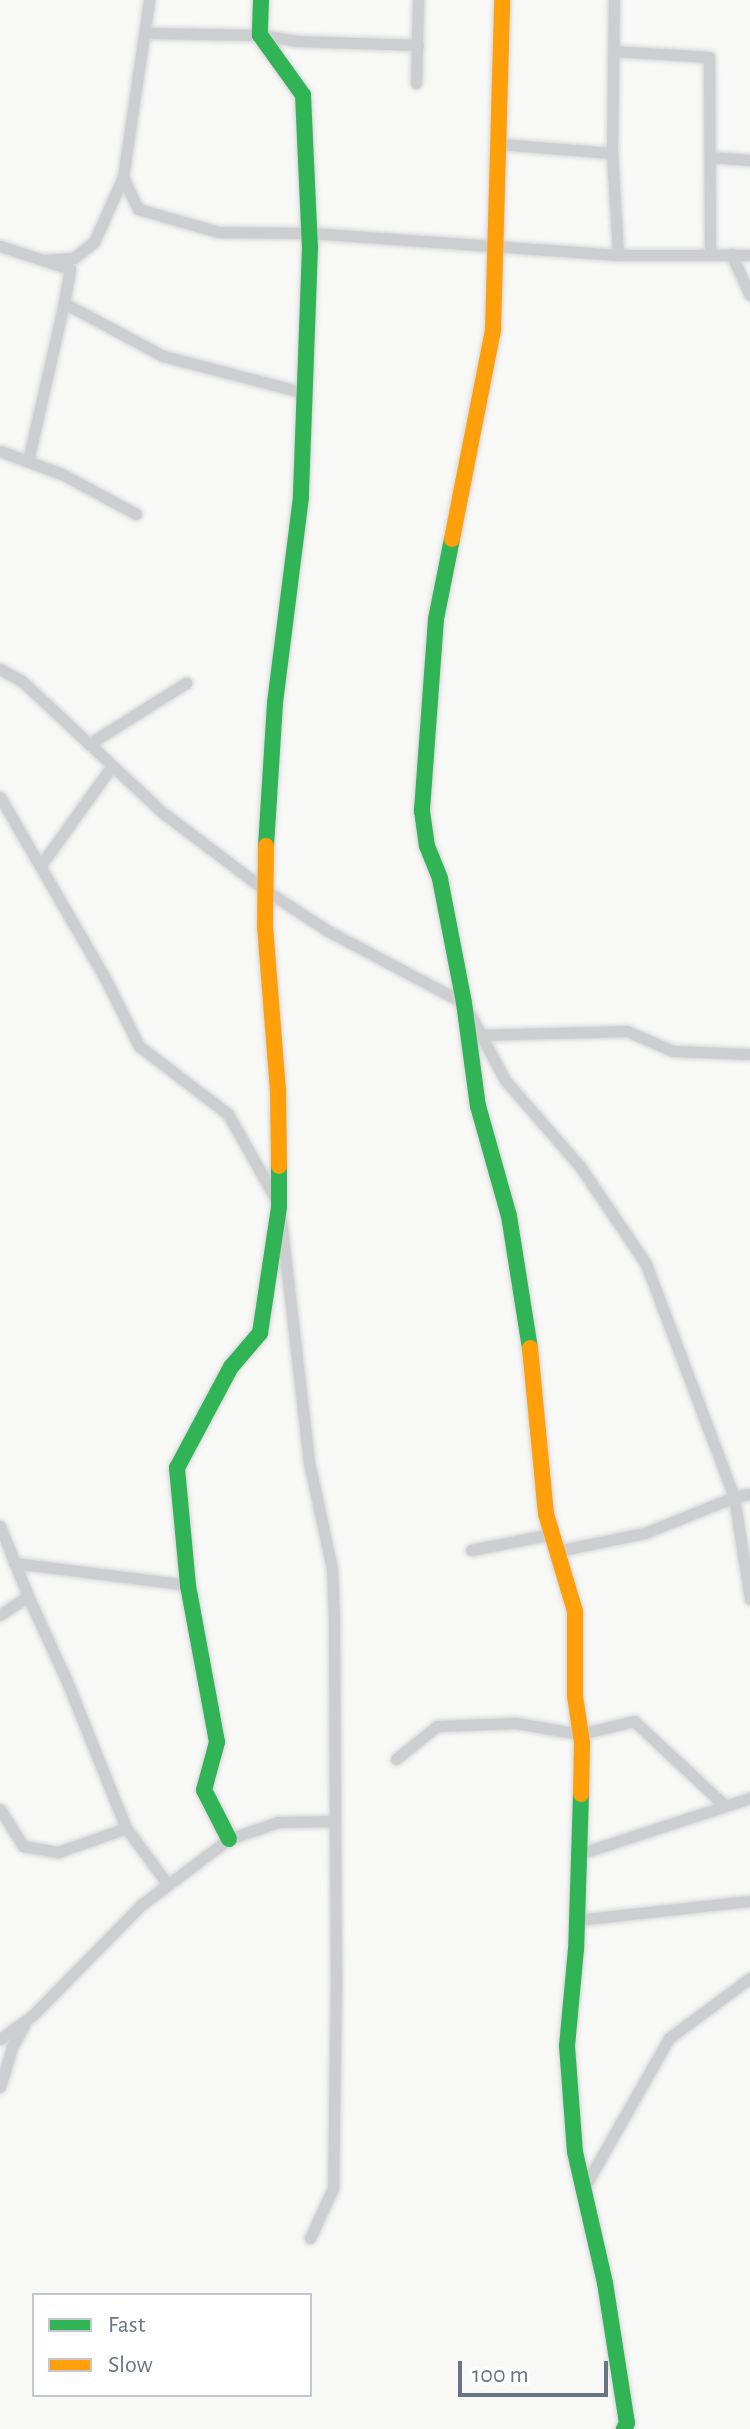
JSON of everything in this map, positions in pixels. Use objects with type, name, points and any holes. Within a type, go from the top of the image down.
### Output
[{"type":"street","points":[[44,260],[74,258],[94,242],[123,177],[149,0]]},
{"type":"street","points":[[261,0],[260,35],[303,95],[310,233],[301,497],[275,703],[266,808],[265,890],[278,1091],[279,1207],[297,1339],[309,1462],[332,1568],[336,1979],[333,2188],[310,2238]]},
{"type":"street","points":[[416,83],[418,0]]},
{"type":"street","points":[[502,0],[493,330],[436,619],[422,811],[427,846],[440,879],[464,1003],[475,1035],[505,1080],[579,1165],[646,1264],[734,1497],[750,1599]]},
{"type":"street","points":[[614,0],[612,153],[618,255]]},
{"type":"street","points":[[144,33],[260,35],[296,41],[418,45]]},
{"type":"street","points":[[614,51],[709,57],[710,254]]},
{"type":"street","points":[[499,144],[612,153]]},
{"type":"street","points":[[710,157],[750,160]]},
{"type":"street","points":[[123,177],[138,209],[218,232],[310,233],[618,255],[750,255]]},
{"type":"street","points":[[0,246],[70,269],[28,461]]},
{"type":"street","points":[[731,254],[750,295]]},
{"type":"street","points":[[64,303],[163,356],[305,393]]},
{"type":"street","points":[[0,451],[62,474],[136,514]]},
{"type":"street","points":[[0,669],[22,681],[162,812],[265,890],[328,931],[464,1003]]},
{"type":"street","points":[[89,744],[186,683]]},
{"type":"street","points":[[41,865],[112,766]]},
{"type":"street","points":[[0,797],[106,980],[139,1046],[228,1114],[279,1207],[260,1333],[231,1367],[177,1468],[188,1585],[217,1742],[204,1790],[229,1839]]},
{"type":"street","points":[[475,1035],[627,1031],[673,1051],[750,1054]]},
{"type":"street","points":[[475,1035],[478,1106],[511,1230],[529,1342],[546,1514],[575,1611],[575,1696],[580,1734],[579,1854],[567,2046],[575,2152],[605,2283],[627,2423],[624,2429]]},
{"type":"street","points":[[557,1551],[645,1533],[734,1497],[750,1494]]},
{"type":"street","points":[[0,1526],[3,1542],[69,1686],[126,1828],[168,1885]]},
{"type":"street","points":[[471,1550],[552,1534]]},
{"type":"street","points":[[14,1563],[188,1585]]},
{"type":"street","points":[[0,1615],[28,1596]]},
{"type":"street","points":[[396,1759],[437,1726],[516,1723],[580,1734],[634,1721],[724,1805]]},
{"type":"street","points":[[579,1854],[750,1798]]},
{"type":"street","points":[[0,1809],[23,1846],[58,1852],[126,1828]]},
{"type":"street","points":[[0,2039],[32,2016],[141,1905],[229,1839],[278,1822],[333,1821]]},
{"type":"street","points":[[577,1920],[750,1901]]},
{"type":"street","points":[[585,2186],[669,2038],[750,1978]]},
{"type":"street","points":[[0,2087],[12,2047],[32,2016]]},
{"type":"traffic: fast","points":[[261,0],[260,35],[303,95],[310,247],[301,497],[275,703],[266,846]]},
{"type":"traffic: fast","points":[[452,539],[436,619],[422,811],[427,846],[440,879],[464,1003],[478,1106],[509,1216],[530,1348]]},
{"type":"traffic: fast","points":[[229,1839],[204,1790],[217,1742],[188,1585],[177,1468],[231,1367],[260,1333],[279,1207],[279,1166]]},
{"type":"traffic: fast","points":[[581,1794],[576,1949],[567,2046],[575,2152],[605,2283],[627,2423],[624,2429]]},
{"type":"traffic: slow","points":[[452,539],[493,330],[502,0]]},
{"type":"traffic: slow","points":[[266,846],[265,926],[278,1091],[279,1166]]},
{"type":"traffic: slow","points":[[530,1348],[546,1514],[575,1611],[575,1696],[582,1743],[581,1794]]}]
